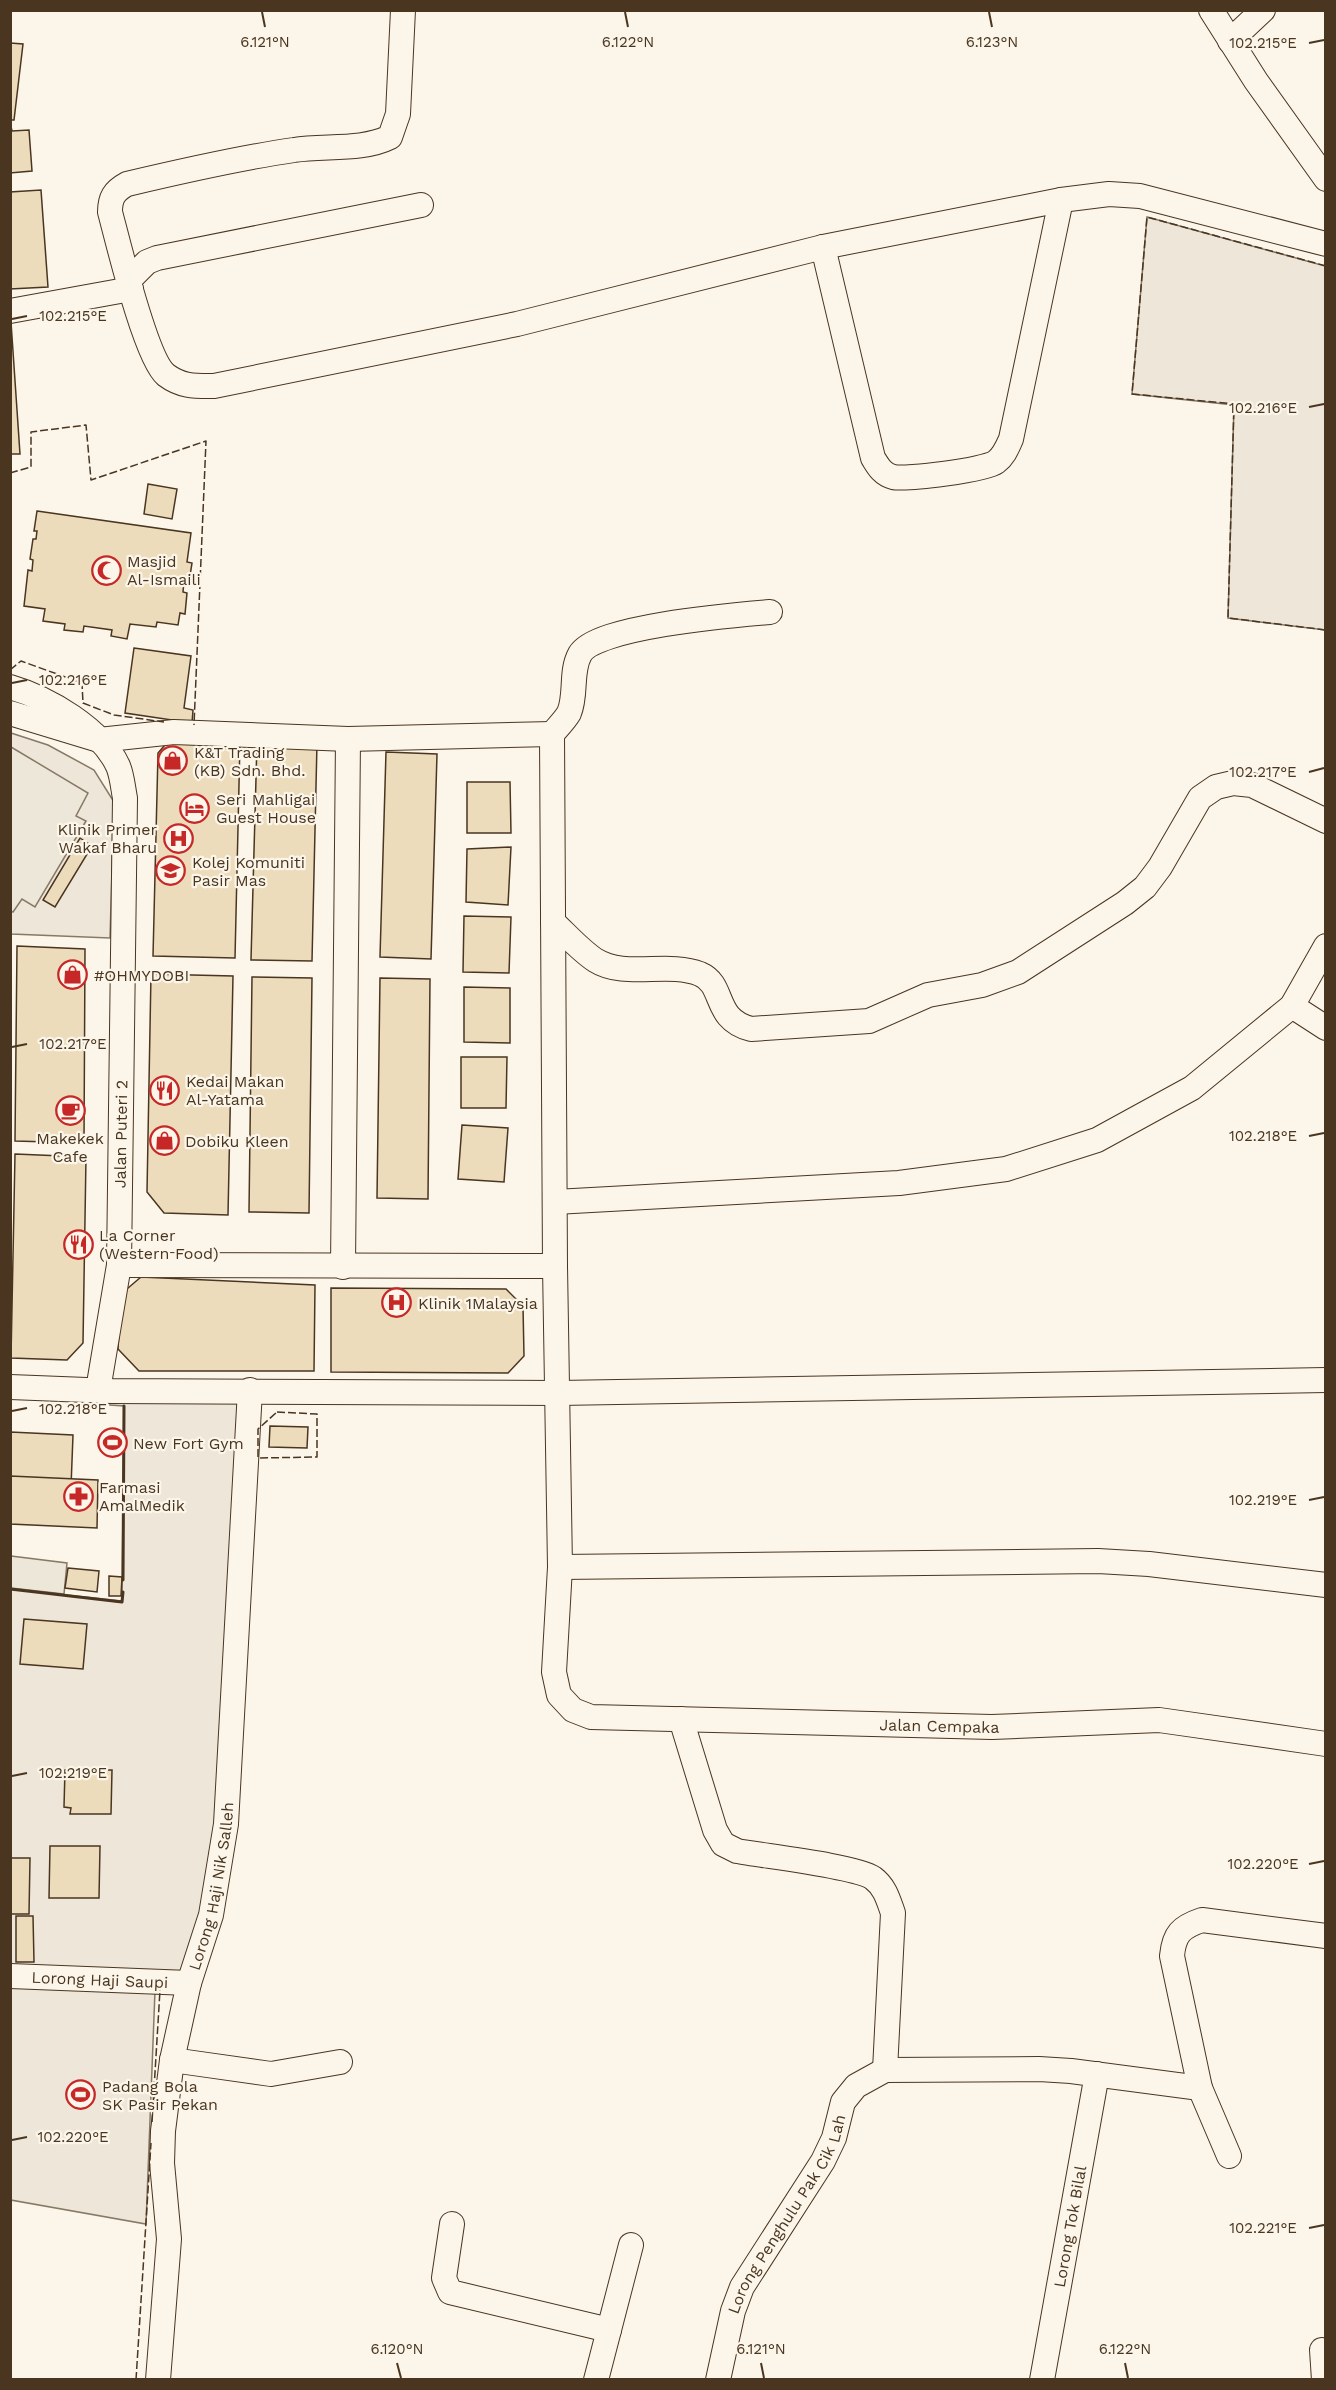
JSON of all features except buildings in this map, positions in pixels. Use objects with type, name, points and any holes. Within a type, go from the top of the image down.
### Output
[{"type":"street","points":[[403,10],[398,114],[390,137],[375,143],[298,149],[245,157],[127,184],[116,190],[110,200],[110,212],[149,345],[164,374],[187,387],[214,386],[517,324],[823,247],[1061,200],[1109,194],[1140,196],[1326,244]]},
{"type":"street","points":[[1211,10],[1326,179]]},
{"type":"street","points":[[1230,41],[1263,10]]},
{"type":"street","points":[[823,247],[873,458],[881,470],[892,477],[906,477],[979,469],[994,463],[1005,454],[1011,439],[1061,200]]},
{"type":"street","points":[[10,311],[130,284],[147,262],[157,258],[421,205]]},
{"type":"street","points":[[770,612],[690,621],[615,634],[594,642],[581,652],[575,668],[568,713],[552,734],[555,1266],[559,1393],[560,1567],[1098,1561],[1149,1563],[1326,1585]]},
{"type":"street","name":"Jalan Puteri 2","points":[[10,687],[33,693],[62,709],[99,740],[118,766],[125,798],[118,1265],[98,1390]]},
{"type":"street","points":[[10,713],[99,740],[174,732],[348,739],[552,734]]},
{"type":"street","points":[[343,1267],[348,739]]},
{"type":"street","points":[[553,922],[596,960],[619,968],[688,971],[702,975],[713,985],[725,1013],[736,1025],[750,1029],[869,1021],[928,995],[1002,979],[1125,903],[1145,887],[1160,867],[1200,798],[1216,787],[1233,783],[1252,785],[1326,821]]},
{"type":"street","points":[[555,1202],[899,1183],[1006,1169],[1097,1140],[1192,1088],[1292,1006],[1326,946]]},
{"type":"street","points":[[1292,1006],[1326,1028]]},
{"type":"street","points":[[118,1265],[555,1266]]},
{"type":"street","points":[[10,1387],[98,1390],[559,1393],[1326,1380]]},
{"type":"street","name":"Lorong Haji Nik Salleh","points":[[158,2379],[169,2239],[162,2163],[163,2131],[172,2060],[189,1983],[211,1915],[226,1824],[250,1390]]},
{"type":"street","name":"Jalan Cempaka","points":[[560,1567],[554,1672],[559,1695],[573,1710],[591,1717],[992,1727],[1159,1720],[1326,1743]]},
{"type":"street","points":[[681,1719],[715,1830],[723,1844],[737,1851],[849,1870],[871,1877],[885,1890],[893,1913],[885,2070],[1039,2069],[1097,2074],[1200,2088]]},
{"type":"street","points":[[1229,2156],[1200,2088],[1172,1956],[1174,1939],[1185,1925],[1202,1920],[1326,1936]]},
{"type":"street","name":"Lorong Haji Saupi","points":[[10,1976],[189,1983]]},
{"type":"street","points":[[172,2060],[271,2074],[340,2062]]},
{"type":"street","name":"Lorong Penghulu Pak Cik Lah","points":[[718,2379],[733,2311],[742,2287],[823,2161],[834,2138],[843,2102],[856,2086],[885,2070]]},
{"type":"street","name":"Lorong Tok Bilal","points":[[1042,2379],[1097,2074]]},
{"type":"street","points":[[452,2224],[444,2278],[450,2292],[609,2330]]},
{"type":"street","points":[[596,2379],[632,2245]]},
{"type":"street","points":[[1322,2350],[1324,2379]]},
{"type":"shaded area","points":[[1147,217],[1325,266],[1325,630],[1228,618],[1234,405],[1132,394]]},
{"type":"shaded area","points":[[11,733],[48,745],[94,770],[114,802],[110,938],[11,934]]},
{"type":"shaded area","points":[[11,747],[88,793],[76,816],[86,821],[35,907],[22,899],[13,912],[10,911]]},
{"type":"shaded area","points":[[250,1390],[226,1824],[189,1983],[11,1976],[11,1589],[122,1601],[124,1406],[110,1405],[112,1391]]},
{"type":"shaded area","points":[[11,1556],[67,1563],[64,1594],[11,1588]]},
{"type":"shaded area","name":"Padang Bola SK Pasir Pekan","points":[[11,1984],[155,1991],[146,2224],[11,2200]]},
{"type":"fence","points":[[1326,266],[1147,217],[1132,394],[1234,404],[1228,618],[1326,630]]},
{"type":"fence","points":[[10,473],[31,467],[31,432],[86,425],[91,480],[206,441],[194,725]]},
{"type":"fence","points":[[10,670],[21,661],[82,683],[83,703],[114,715],[164,722]]},
{"type":"fence","points":[[277,1412],[317,1414],[317,1457],[258,1458],[258,1429],[277,1412]]},
{"type":"fence","points":[[152,2122],[160,1990]]},
{"type":"fence","points":[[136,2380],[151,2143]]},
{"type":"wall","points":[[123,1580],[124,1406]]},
{"type":"wall","points":[[10,1589],[122,1602],[123,1592]]},
{"type":"place","name":"Masjid Al-Ismaili","points":[[106,570]]},
{"type":"place","name":"K&T Trading (KB) Sdn. Bhd.","points":[[173,761]]},
{"type":"place","name":"Seri Mahligai Guest House","points":[[195,808]]},
{"type":"place","name":"Klinik Primer Wakaf Bharu","points":[[178,838]]},
{"type":"place","name":"Kolej Komuniti Pasir Mas","points":[[171,871]]},
{"type":"place","name":"#OHMYDOBI","points":[[73,975]]},
{"type":"place","name":"Kedai Makan Al-Yatama","points":[[165,1090]]},
{"type":"place","name":"Makekek Cafe","points":[[70,1110]]},
{"type":"place","name":"Dobiku Kleen","points":[[164,1141]]},
{"type":"place","name":"La Corner (Western Food)","points":[[78,1244]]},
{"type":"place","name":"Klinik 1Malaysia","points":[[397,1303]]},
{"type":"place","name":"New Fort Gym","points":[[112,1443]]},
{"type":"place","name":"Farmasi AmalMedik","points":[[78,1496]]},
{"type":"place","name":"Padang Bola SK Pasir Pekan","points":[[81,2095]]}]
